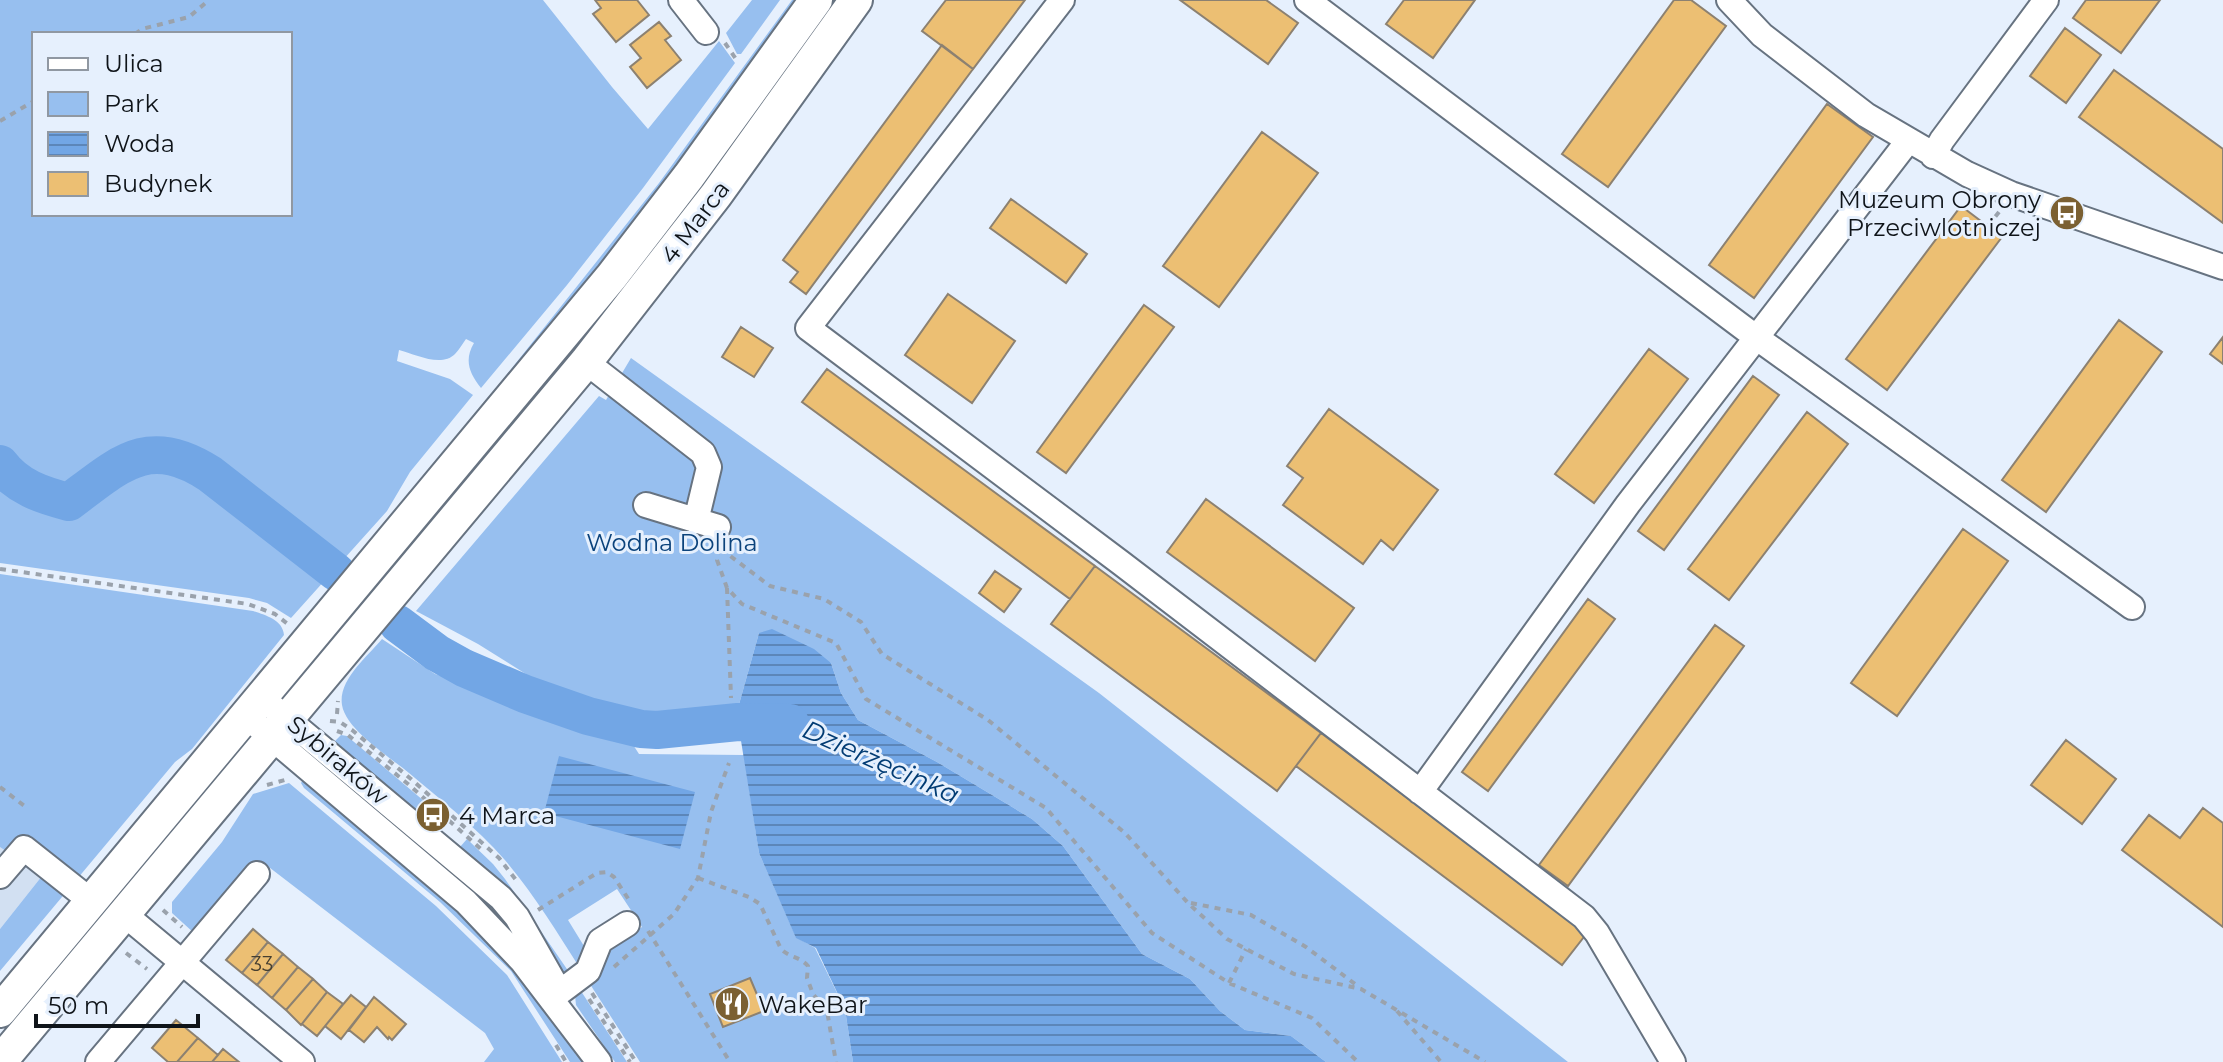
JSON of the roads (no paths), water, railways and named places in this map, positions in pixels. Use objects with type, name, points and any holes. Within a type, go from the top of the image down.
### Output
[{"type":"main road","name":"4 Marca","points":[[0,1011],[612,276],[705,155],[816,0]]},
{"type":"main road","name":"4 Marca","points":[[0,1062],[586,362],[707,207],[856,0]]},
{"type":"street","points":[[681,0],[706,32]]},
{"type":"street","points":[[1062,0],[808,328],[1584,917],[1597,933],[1673,1062]]},
{"type":"street","points":[[1307,0],[1757,338],[2132,607]]},
{"type":"street","points":[[1729,0],[1762,35],[1866,115],[1933,156],[2011,194],[2223,267]]},
{"type":"street","points":[[1933,156],[2046,0]]},
{"type":"street","points":[[1420,792],[1628,504],[1908,141]]},
{"type":"street","points":[[586,362],[703,453],[709,467],[711,532],[646,505]]},
{"type":"street","name":"Sybiraków","points":[[254,707],[482,881],[511,908],[577,990],[594,1054]]},
{"type":"street","name":"Sybiraków","points":[[280,728],[466,902],[522,961],[594,1054]]},
{"type":"street","points":[[0,876],[24,848],[91,901]]},
{"type":"street","points":[[98,1062],[257,874]]},
{"type":"street","points":[[124,914],[302,1062]]},
{"type":"street","points":[[577,990],[600,941],[636,919]]},
{"type":"water","points":[[772,629],[814,649],[831,663],[841,693],[858,720],[937,762],[1032,819],[1063,846],[1142,954],[1190,979],[1220,1011],[1245,1030],[1291,1036],[1326,1062],[853,1062],[845,1009],[816,948],[796,938],[759,853],[738,708],[759,633]]},
{"type":"water","points":[[559,756],[695,792],[680,849],[544,813]]},
{"type":"waterway","name":"Dzierżęcinka","points":[[0,464],[22,484],[69,502],[104,476],[135,459],[152,455],[188,462],[210,474],[336,572]]},
{"type":"waterway","name":"Dzierżęcinka","points":[[398,624],[437,653],[464,668],[588,716],[657,730],[738,722],[790,723]]},
{"type":"place","name":"Muzeum Obrony Przeciwlotniczej","points":[[2067,213]]},
{"type":"place","name":"4 Marca","points":[[433,815]]},
{"type":"place","name":"WakeBar","points":[[732,1004]]},
{"type":"park label","name":"Wodna Dolina","points":[[672,542]]}]
